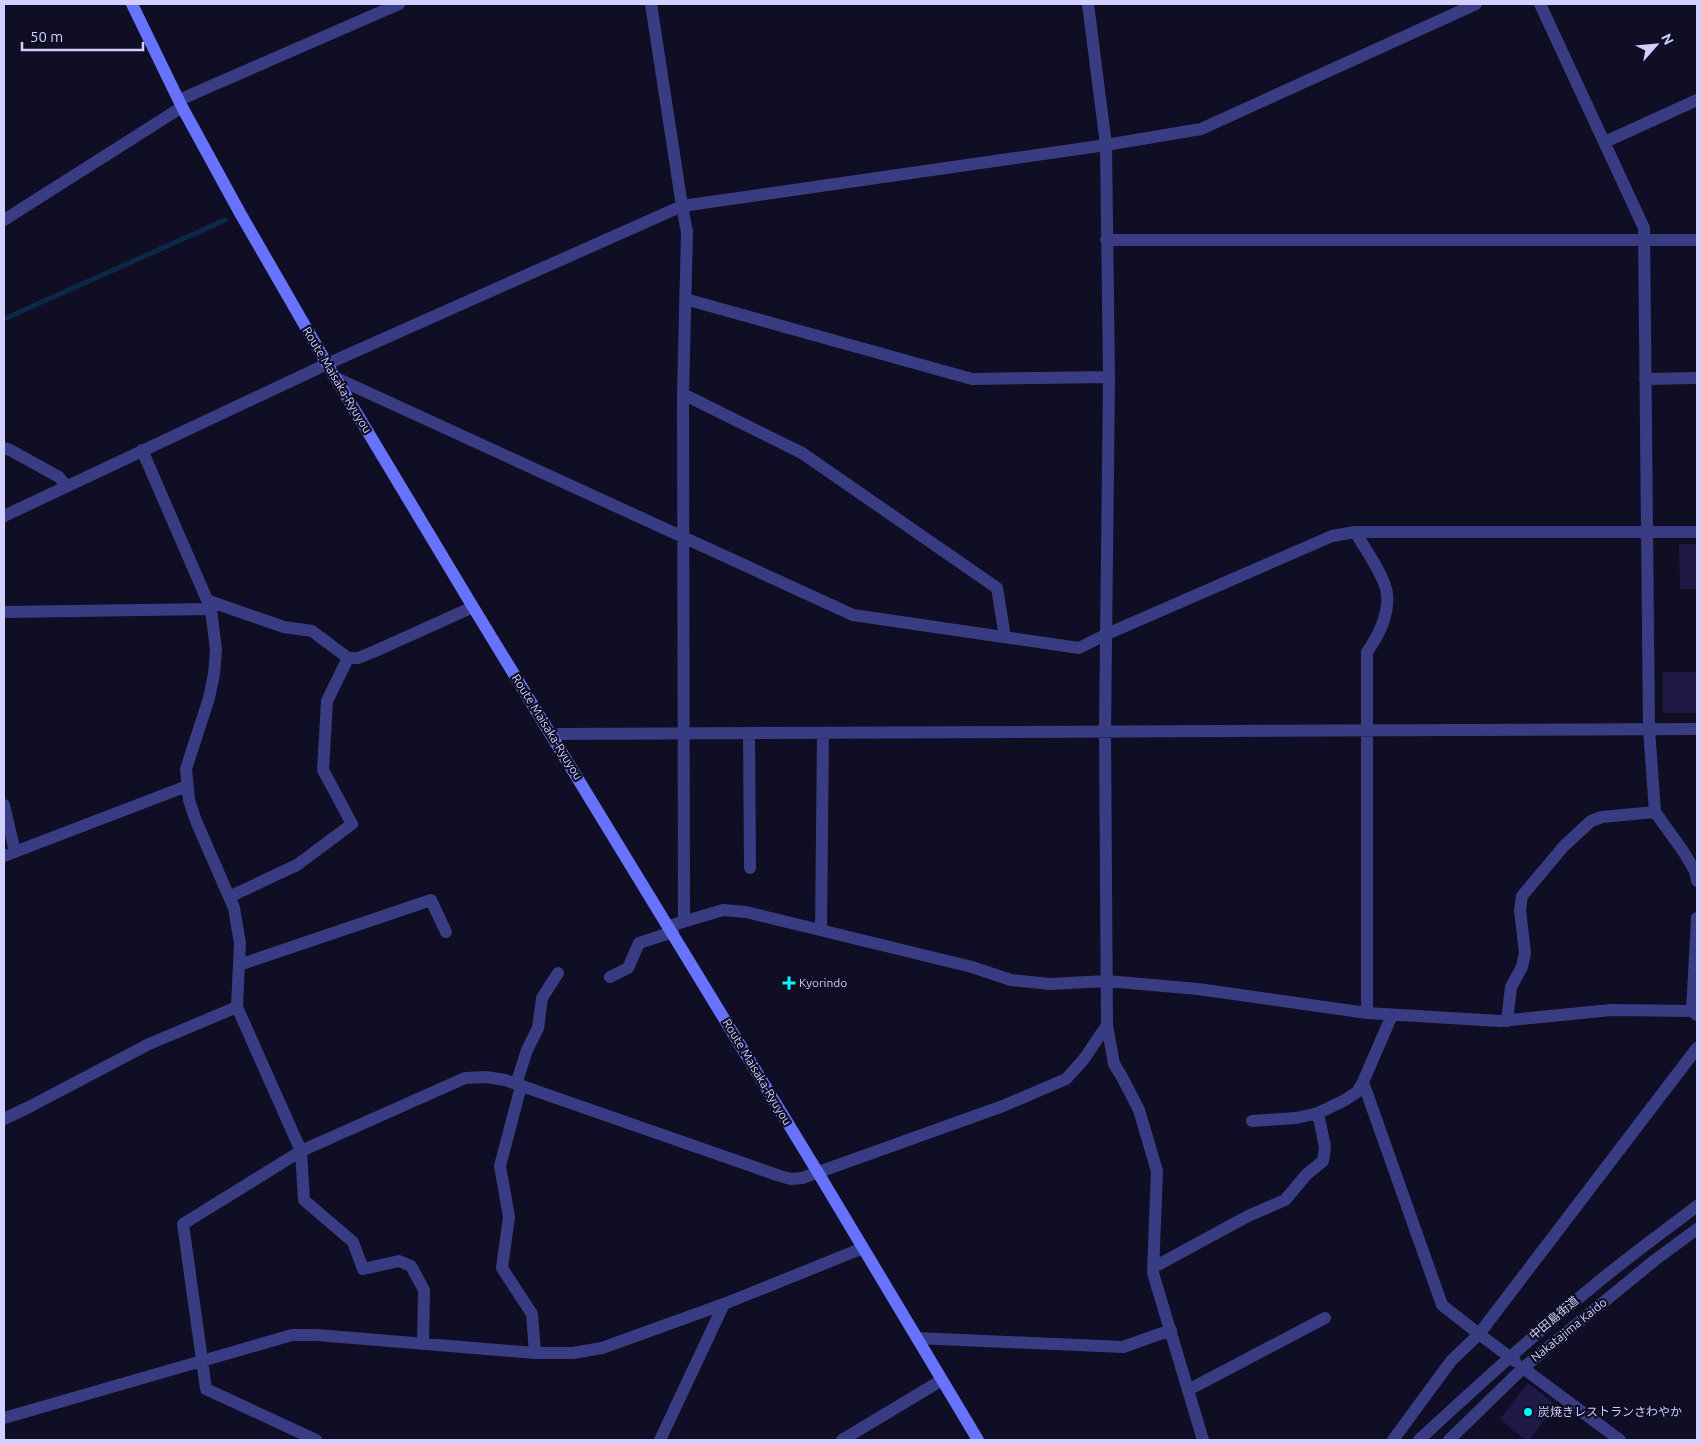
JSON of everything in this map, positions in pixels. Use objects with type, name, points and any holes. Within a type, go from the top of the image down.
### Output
[{"type":"main road","name":"Route Maisaka-Ryuyou","points":[[132,4],[180,103],[240,213],[327,364],[978,1440]]},
{"type":"street","points":[[4,220],[180,103],[399,4]]},
{"type":"street","points":[[651,4],[687,232],[683,394],[684,921]]},
{"type":"street","points":[[1088,4],[1106,145],[1109,377],[1106,732],[1107,1025],[1114,1064],[1139,1110],[1157,1171],[1153,1273],[1203,1440]]},
{"type":"street","points":[[4,516],[327,364],[682,206],[1106,145],[1202,129],[1476,4]]},
{"type":"street","points":[[1540,4],[1644,228],[1649,729],[1655,812],[1683,851],[1695,871],[1697,881]]},
{"type":"street","points":[[1604,142],[1697,100]]},
{"type":"street","points":[[1106,240],[1697,240]]},
{"type":"street","points":[[685,299],[972,379],[1109,377]]},
{"type":"street","points":[[336,378],[853,615],[1079,648],[1332,536],[1355,532],[1697,532]]},
{"type":"street","points":[[1645,379],[1697,378]]},
{"type":"street","points":[[683,394],[802,453],[997,588],[1005,637]]},
{"type":"street","points":[[4,448],[59,476],[66,486]]},
{"type":"street","points":[[142,450],[210,605],[216,650],[214,674],[209,698],[186,769],[187,786],[189,800],[196,821],[234,908],[240,943],[237,1007],[301,1151],[304,1200],[352,1242],[363,1269],[399,1261],[411,1266],[424,1290],[422,1344]]},
{"type":"street","points":[[1355,532],[1380,575],[1387,593],[1385,617],[1379,634],[1367,652],[1367,1014]]},
{"type":"street","points":[[4,612],[210,605],[284,628],[312,631],[348,658],[358,658],[473,607]]},
{"type":"street","points":[[229,897],[297,865],[352,824],[323,770],[327,701],[348,658]]},
{"type":"street","points":[[552,734],[1697,729]]},
{"type":"street","points":[[749,733],[750,868]]},
{"type":"street","points":[[821,930],[823,733]]},
{"type":"street","points":[[4,805],[9,854],[187,786]]},
{"type":"street","points":[[1507,1021],[1511,987],[1522,967],[1525,953],[1520,910],[1522,896],[1564,846],[1591,821],[1602,817],[1655,812]]},
{"type":"street","points":[[239,965],[431,900],[446,932]]},
{"type":"street","points":[[610,977],[628,968],[639,943],[684,921],[723,910],[746,912],[821,930],[972,967],[1010,980],[1050,984],[1106,981],[1198,989],[1367,1014],[1507,1021],[1611,1010],[1694,1013],[1697,918]]},
{"type":"street","points":[[535,1353],[532,1314],[502,1268],[509,1217],[500,1166],[527,1050],[538,1028],[542,998],[558,973]]},
{"type":"street","points":[[4,1119],[149,1044],[237,1007]]},
{"type":"street","points":[[1252,1121],[1296,1118],[1318,1113],[1357,1092],[1392,1015]]},
{"type":"street","points":[[316,1440],[206,1389],[183,1224],[301,1151],[465,1078],[486,1077],[518,1085],[777,1175],[791,1179],[802,1178],[817,1171],[1003,1106],[1066,1079],[1084,1059],[1107,1025]]},
{"type":"street","points":[[1392,1440],[1451,1362],[1479,1334],[1697,1048]]},
{"type":"street","points":[[1362,1082],[1442,1305],[1620,1440]]},
{"type":"street","points":[[1154,1266],[1248,1216],[1285,1200],[1307,1174],[1323,1161],[1324,1147],[1318,1113]]},
{"type":"street","name":"中田島街道","points":[[1420,1440],[1510,1357],[1592,1286],[1697,1206]]},
{"type":"street","name":"Nakatajima Kaido","points":[[1449,1440],[1524,1368],[1655,1260],[1697,1229]]},
{"type":"street","points":[[4,1418],[292,1335],[317,1335],[535,1353],[573,1353],[602,1348],[724,1304],[863,1248]]},
{"type":"street","points":[[660,1440],[724,1304]]},
{"type":"street","points":[[1188,1390],[1325,1318]]},
{"type":"street","points":[[917,1338],[1123,1347],[1171,1330]]},
{"type":"street","points":[[842,1440],[942,1380]]},
{"type":"building","points":[[1679,544],[1697,544],[1697,589],[1680,589]]},
{"type":"building","points":[[1663,672],[1697,672],[1697,713],[1663,713]]},
{"type":"building","points":[[1528,1383],[1556,1405],[1529,1440],[1526,1440],[1500,1419]]},
{"type":"waterway","points":[[4,319],[225,220]]},
{"type":"place","name":"Kyorindo","points":[[789,983]]},
{"type":"place","name":"炭焼きレストランさわやか","points":[[1528,1412]]}]
